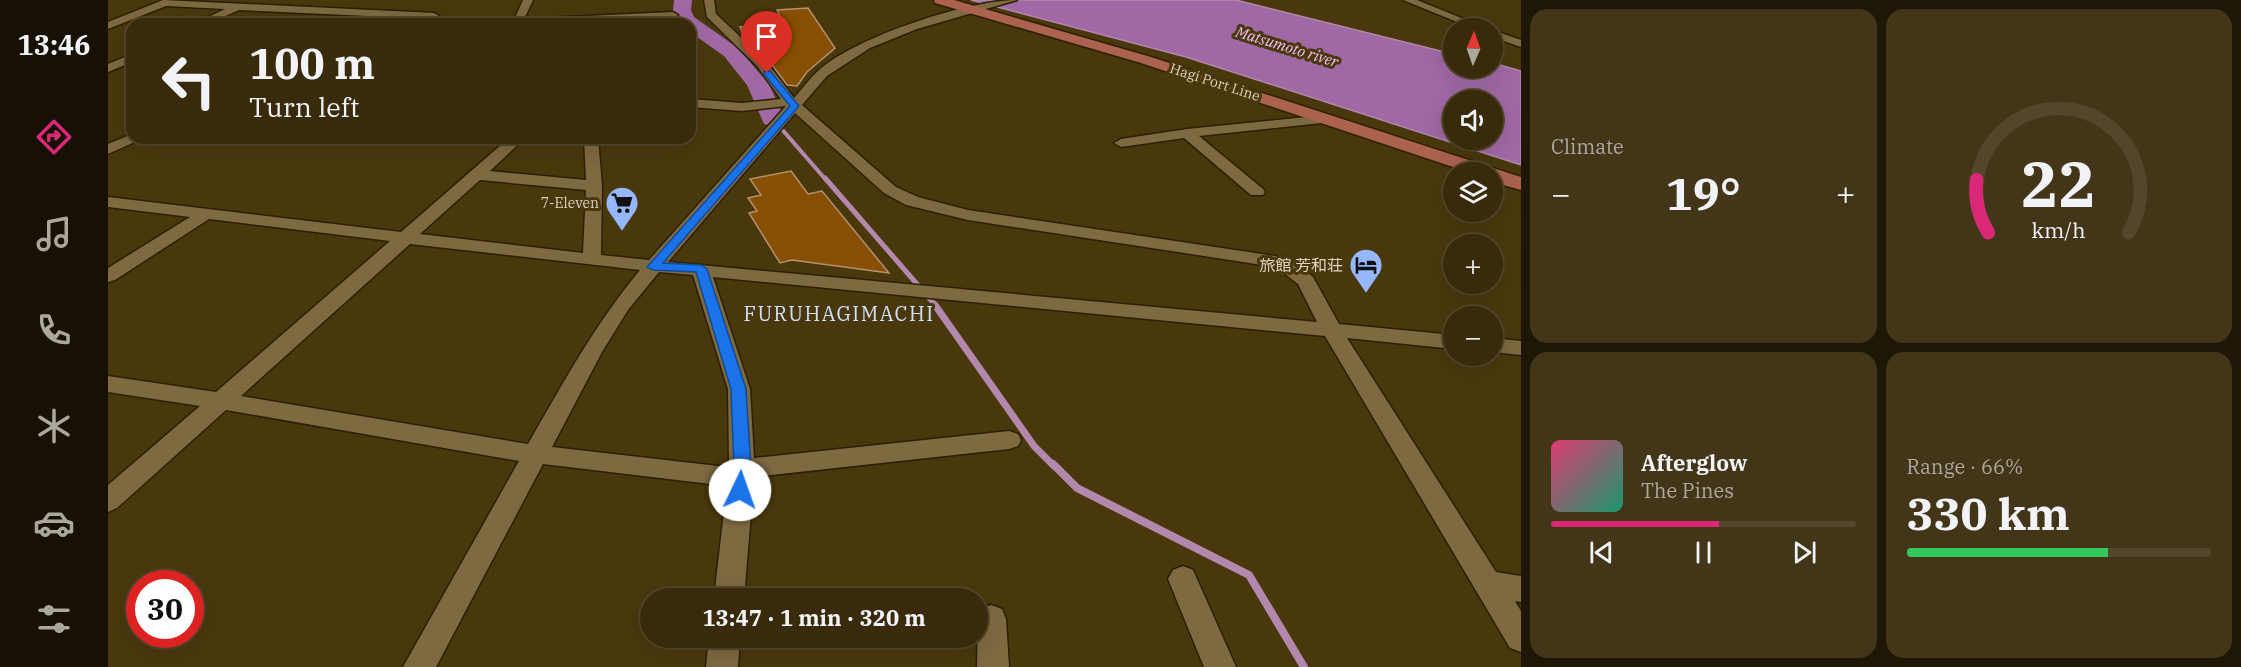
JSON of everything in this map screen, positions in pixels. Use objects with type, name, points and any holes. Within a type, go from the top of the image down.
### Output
[{"type":"main road","name":"Hagi Port Line","points":[[940,0],[982,8],[1456,162]]},
{"type":"main road","points":[[1503,178],[1521,184]]},
{"type":"street","points":[[213,18],[255,0]]},
{"type":"street","points":[[519,18],[528,0]]},
{"type":"street","points":[[709,0],[711,15],[761,63],[792,104],[890,190],[912,201],[968,215],[1282,262],[1305,281],[1332,331],[1521,638]]},
{"type":"street","points":[[419,667],[591,352],[621,307],[653,267],[792,104],[823,73],[852,51],[891,34],[1012,0]]},
{"type":"street","points":[[1408,0],[1455,18]]},
{"type":"street","points":[[128,18],[169,1],[434,16]]},
{"type":"street","points":[[373,18],[397,5]]},
{"type":"street","points":[[614,18],[673,15]]},
{"type":"street","points":[[108,26],[126,19]]},
{"type":"street","points":[[1503,37],[1521,44]]},
{"type":"street","points":[[108,53],[126,56]]},
{"type":"street","points":[[108,68],[126,59]]},
{"type":"street","points":[[696,103],[742,107],[792,104]]},
{"type":"street","points":[[1121,143],[1187,133],[1326,119]]},
{"type":"street","points":[[1187,133],[1257,192]]},
{"type":"street","points":[[108,150],[126,141]]},
{"type":"street","points":[[108,501],[511,144]]},
{"type":"street","points":[[591,144],[594,186],[592,260]]},
{"type":"street","points":[[477,175],[594,186]]},
{"type":"street","points":[[108,202],[653,267],[701,269],[1127,313],[1443,341]]},
{"type":"street","points":[[108,276],[206,214]]},
{"type":"street","points":[[701,269],[739,389],[742,469],[730,588]]},
{"type":"street","points":[[1503,346],[1521,348]]},
{"type":"street","points":[[108,384],[535,454],[731,477],[742,469],[1009,440]]},
{"type":"street","points":[[1183,579],[1220,667]]},
{"type":"street","points":[[1488,583],[1521,589]]},
{"type":"street","points":[[992,619],[993,667]]},
{"type":"street","points":[[722,667],[724,648]]},
{"type":"water","name":"Matsumoto river","points":[[971,0],[1236,0],[1443,52],[1443,78],[1503,78],[1503,66],[1521,71],[1521,165],[1474,150],[1503,150],[1503,90],[1443,90],[1443,140],[1186,57]]},
{"type":"building","points":[[808,8],[835,48],[807,72],[797,86],[787,85],[767,58],[745,39],[740,27],[784,24],[777,10]]},
{"type":"building","points":[[791,171],[808,194],[822,191],[889,273],[792,260],[780,263],[749,213],[757,211],[748,198],[761,195],[750,179]]},
{"type":"waterway","points":[[683,0],[682,10],[685,18]]},
{"type":"waterway","points":[[696,27],[731,52],[758,84],[773,119]]},
{"type":"waterway","points":[[773,119],[826,180]]},
{"type":"waterway","points":[[825,178],[936,306]]},
{"type":"waterway","points":[[935,305],[1034,446],[1054,466]]},
{"type":"waterway","points":[[1053,464],[1077,488],[1249,575],[1304,667]]},
{"type":"place","name":"7-Eleven","points":[[622,232]]},
{"type":"place","name":"旅館 芳和荘","points":[[1366,294]]},
{"type":"district","name":"FURUHAGIMACHI","points":[[839,314]]},
{"type":"route","points":[[740,490],[742,469],[739,389],[701,269],[653,267],[795,106],[767,73]]}]
